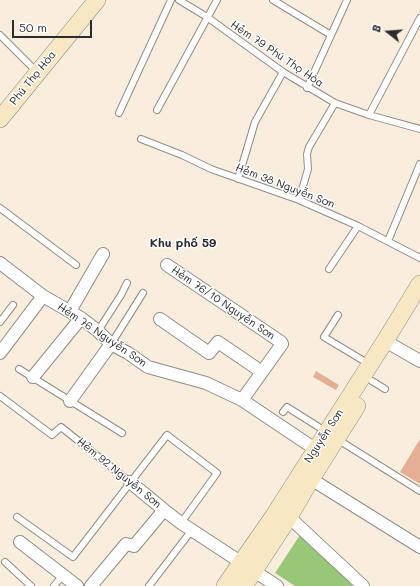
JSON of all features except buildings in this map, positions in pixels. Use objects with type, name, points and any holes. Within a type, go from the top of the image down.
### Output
[{"type":"street","name":"Phú Thọ Hòa","points":[[0,119],[97,0]]},
{"type":"street","points":[[70,312],[104,254]]},
{"type":"street","name":"Hẻm 76 Nguyễn Sơn","points":[[0,264],[43,296],[81,318],[98,331],[111,344],[128,353],[148,367],[206,384],[242,400],[315,449]]},
{"type":"street","name":"Hẻm 76/10 Nguyễn Sơn","points":[[167,265],[281,342],[282,344],[242,400]]},
{"type":"street","name":"Nguyễn Sơn","points":[[225,586],[246,574],[289,517],[311,479],[332,435],[376,378],[390,344],[420,284]]},
{"type":"street","points":[[1,350],[43,296]]},
{"type":"street","name":"Nguyễn Sơn","points":[[390,344],[420,306]]},
{"type":"street","points":[[33,377],[81,318]]},
{"type":"street","points":[[160,319],[209,354],[218,342],[262,372]]},
{"type":"street","points":[[70,401],[111,344]]},
{"type":"street","points":[[390,344],[420,361]]},
{"type":"street","name":"Nguyễn Sơn","points":[[246,574],[273,517],[315,449],[332,435]]},
{"type":"street","points":[[311,479],[420,547]]},
{"type":"street","name":"Hẻm 92 Nguyễn Sơn","points":[[130,482],[246,574],[277,586]]},
{"type":"street","points":[[91,586],[126,544],[134,546],[164,510]]},
{"type":"street","points":[[289,517],[363,586]]},
{"type":"street","points":[[20,542],[77,586]]},
{"type":"lane","points":[[119,113],[171,0]]},
{"type":"lane","name":"Hẻm 79 Phú Thọ Hòa","points":[[179,0],[207,17],[307,88],[335,103],[369,115],[418,128]]},
{"type":"lane","points":[[157,110],[217,0]]},
{"type":"lane","points":[[272,0],[331,35]]},
{"type":"lane","points":[[307,88],[347,0]]},
{"type":"lane","points":[[369,115],[420,18]]},
{"type":"lane","points":[[0,35],[37,73]]},
{"type":"lane","points":[[238,179],[255,122],[283,72]]},
{"type":"lane","points":[[299,200],[308,169],[307,154],[309,148],[335,103]]},
{"type":"lane","points":[[418,128],[420,121]]},
{"type":"lane","name":"Hẻm 38 Nguyễn Sơn","points":[[141,139],[182,155],[210,169],[299,200],[358,226],[420,258]]},
{"type":"lane","points":[[388,241],[420,164]]},
{"type":"lane","points":[[0,208],[76,265]]},
{"type":"lane","points":[[329,269],[358,226]]},
{"type":"lane","points":[[98,331],[122,295],[127,283]]},
{"type":"lane","points":[[111,344],[143,293]]},
{"type":"lane","points":[[0,322],[13,305]]},
{"type":"lane","points":[[338,315],[324,337],[376,378]]},
{"type":"lane","points":[[19,368],[122,433]]},
{"type":"lane","name":"Hẻm 92 Nguyễn Sơn","points":[[0,396],[52,435],[60,427],[130,482]]},
{"type":"lane","points":[[283,412],[287,407],[420,492]]},
{"type":"lane","points":[[17,517],[74,557],[167,435],[217,473],[181,523]]},
{"type":"lane","points":[[149,586],[192,530]]},
{"type":"lane","points":[[5,562],[31,586]]},
{"type":"lane","points":[[54,586],[63,576]]},
{"type":"green space","points":[[300,535],[353,586],[295,586],[275,573]]},
{"type":"district","name":"Khu phố 59","points":[[183,243]]}]
